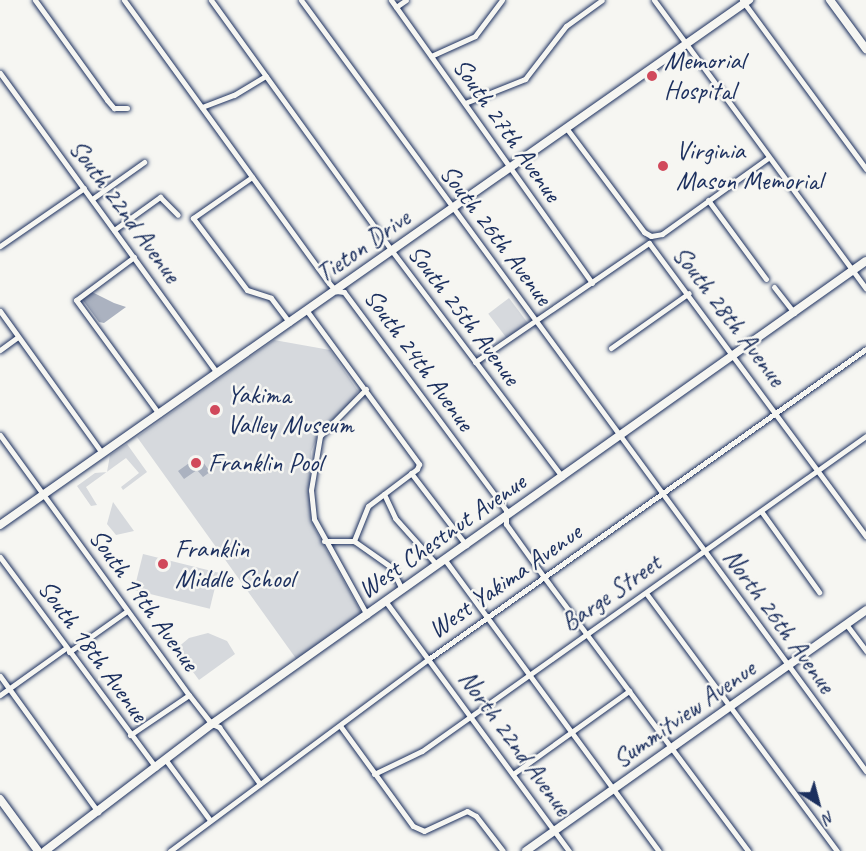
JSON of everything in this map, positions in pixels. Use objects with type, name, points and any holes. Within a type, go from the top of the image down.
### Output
[{"type":"main road","points":[[830,0],[866,49]]},
{"type":"main road","name":"Tieton Drive","points":[[0,525],[567,129],[745,1]]},
{"type":"main road","name":"West Chestnut Avenue","points":[[45,851],[212,724],[621,434],[735,356],[866,261]]},
{"type":"main road","name":"Summitview Avenue","points":[[526,851],[866,610]]},
{"type":"main road","points":[[0,800],[38,851]]},
{"type":"street","points":[[35,0],[107,100],[114,108],[127,108]]},
{"type":"street","name":"South 24th Avenue","points":[[124,0],[336,291],[344,292],[506,510],[505,518],[544,578],[747,851]]},
{"type":"street","name":"South 25th Avenue","points":[[212,0],[392,251],[562,477]]},
{"type":"street","name":"South 26th Avenue","points":[[301,0],[534,322],[663,492]]},
{"type":"street","name":"South 27th Avenue","points":[[391,0],[592,283]]},
{"type":"street","points":[[396,7],[406,0]]},
{"type":"street","points":[[431,56],[476,36],[502,0]]},
{"type":"street","points":[[465,103],[525,79],[566,26],[602,0]]},
{"type":"street","points":[[654,0],[866,289]]},
{"type":"street","points":[[745,1],[866,169]]},
{"type":"street","name":"South 22nd Avenue","points":[[0,73],[218,373]]},
{"type":"street","points":[[202,107],[234,95],[266,75]]},
{"type":"street","name":"South 28th Avenue","points":[[567,129],[644,232],[651,236],[662,234],[708,201]]},
{"type":"street","points":[[766,279],[708,201],[768,158]]},
{"type":"street","points":[[92,199],[144,162]]},
{"type":"street","points":[[252,177],[193,218],[247,290],[272,298],[290,322]]},
{"type":"street","points":[[0,246],[84,188]]},
{"type":"street","points":[[114,230],[160,197],[178,214]]},
{"type":"street","name":"South 28th Avenue","points":[[592,283],[649,243],[689,293],[866,536]]},
{"type":"street","points":[[134,257],[76,300],[159,414]]},
{"type":"street","points":[[475,362],[592,283]]},
{"type":"street","points":[[774,287],[794,313]]},
{"type":"street","points":[[611,348],[689,293]]},
{"type":"street","points":[[0,311],[102,453]]},
{"type":"street","points":[[307,311],[366,388],[419,467],[368,506],[354,541]]},
{"type":"street","points":[[0,350],[18,337]]},
{"type":"street","name":"West Yakima Avenue","points":[[170,851],[430,658],[866,349]]},
{"type":"street","points":[[366,388],[347,412],[327,426],[314,456],[314,519],[324,541],[367,615]]},
{"type":"street","name":"South 19th Avenue","points":[[0,435],[189,695],[212,724],[219,727],[260,784]]},
{"type":"street","name":"Barge Street","points":[[374,774],[406,761],[866,436]]},
{"type":"street","points":[[411,473],[466,545]]},
{"type":"street","name":"North 26th Avenue","points":[[663,492],[866,771]]},
{"type":"street","points":[[384,494],[395,518],[437,565]]},
{"type":"street","points":[[761,511],[819,592]]},
{"type":"street","points":[[859,527],[866,522]]},
{"type":"street","points":[[324,541],[354,541],[391,567],[402,590]]},
{"type":"street","name":"South 18th Avenue","points":[[0,557],[156,768]]},
{"type":"street","points":[[445,560],[659,851]]},
{"type":"street","points":[[646,592],[837,851]]},
{"type":"street","points":[[386,602],[430,658]]},
{"type":"street","points":[[0,695],[127,611]]},
{"type":"street","points":[[846,624],[866,651]]},
{"type":"street","name":"North 22nd Avenue","points":[[430,658],[569,851]]},
{"type":"street","points":[[0,676],[98,812]]},
{"type":"street","points":[[513,774],[629,691]]},
{"type":"street","points":[[130,735],[189,695]]},
{"type":"street","points":[[340,727],[413,826],[424,831],[467,811],[476,816],[502,851]]},
{"type":"street","points":[[165,759],[210,820]]},
{"type":"shaded area","points":[[92,292],[126,307],[104,323],[99,322],[82,299]]},
{"type":"shaded area","points":[[509,298],[528,323],[507,338],[488,314]]},
{"type":"shaded area","points":[[274,340],[330,350],[358,391],[348,408],[317,437],[311,452],[310,511],[315,529],[362,614],[297,660],[137,437]]},
{"type":"shaded area","points":[[127,444],[147,472],[123,490],[121,487],[139,473],[126,458],[107,472],[110,455]]},
{"type":"shaded area","name":"Franklin Pool","points":[[199,456],[210,472],[203,477],[197,470],[184,479],[178,471]]},
{"type":"shaded area","points":[[107,472],[86,487],[97,505],[91,506],[77,486],[95,473]]},
{"type":"shaded area","points":[[113,502],[134,531],[116,535],[107,524]]},
{"type":"shaded area","points":[[143,554],[219,573],[210,609],[134,590]]},
{"type":"shaded area","points":[[208,633],[227,641],[235,654],[199,680],[176,649],[189,638]]},
{"type":"place","name":"Memorial Hospital","points":[[652,76]]},
{"type":"place","name":"Virginia Mason Memorial","points":[[663,166]]},
{"type":"place","name":"Yakima Valley Museum","points":[[215,410]]},
{"type":"place","name":"Franklin Pool","points":[[196,463]]},
{"type":"place","name":"Franklin Middle School","points":[[163,564]]}]
